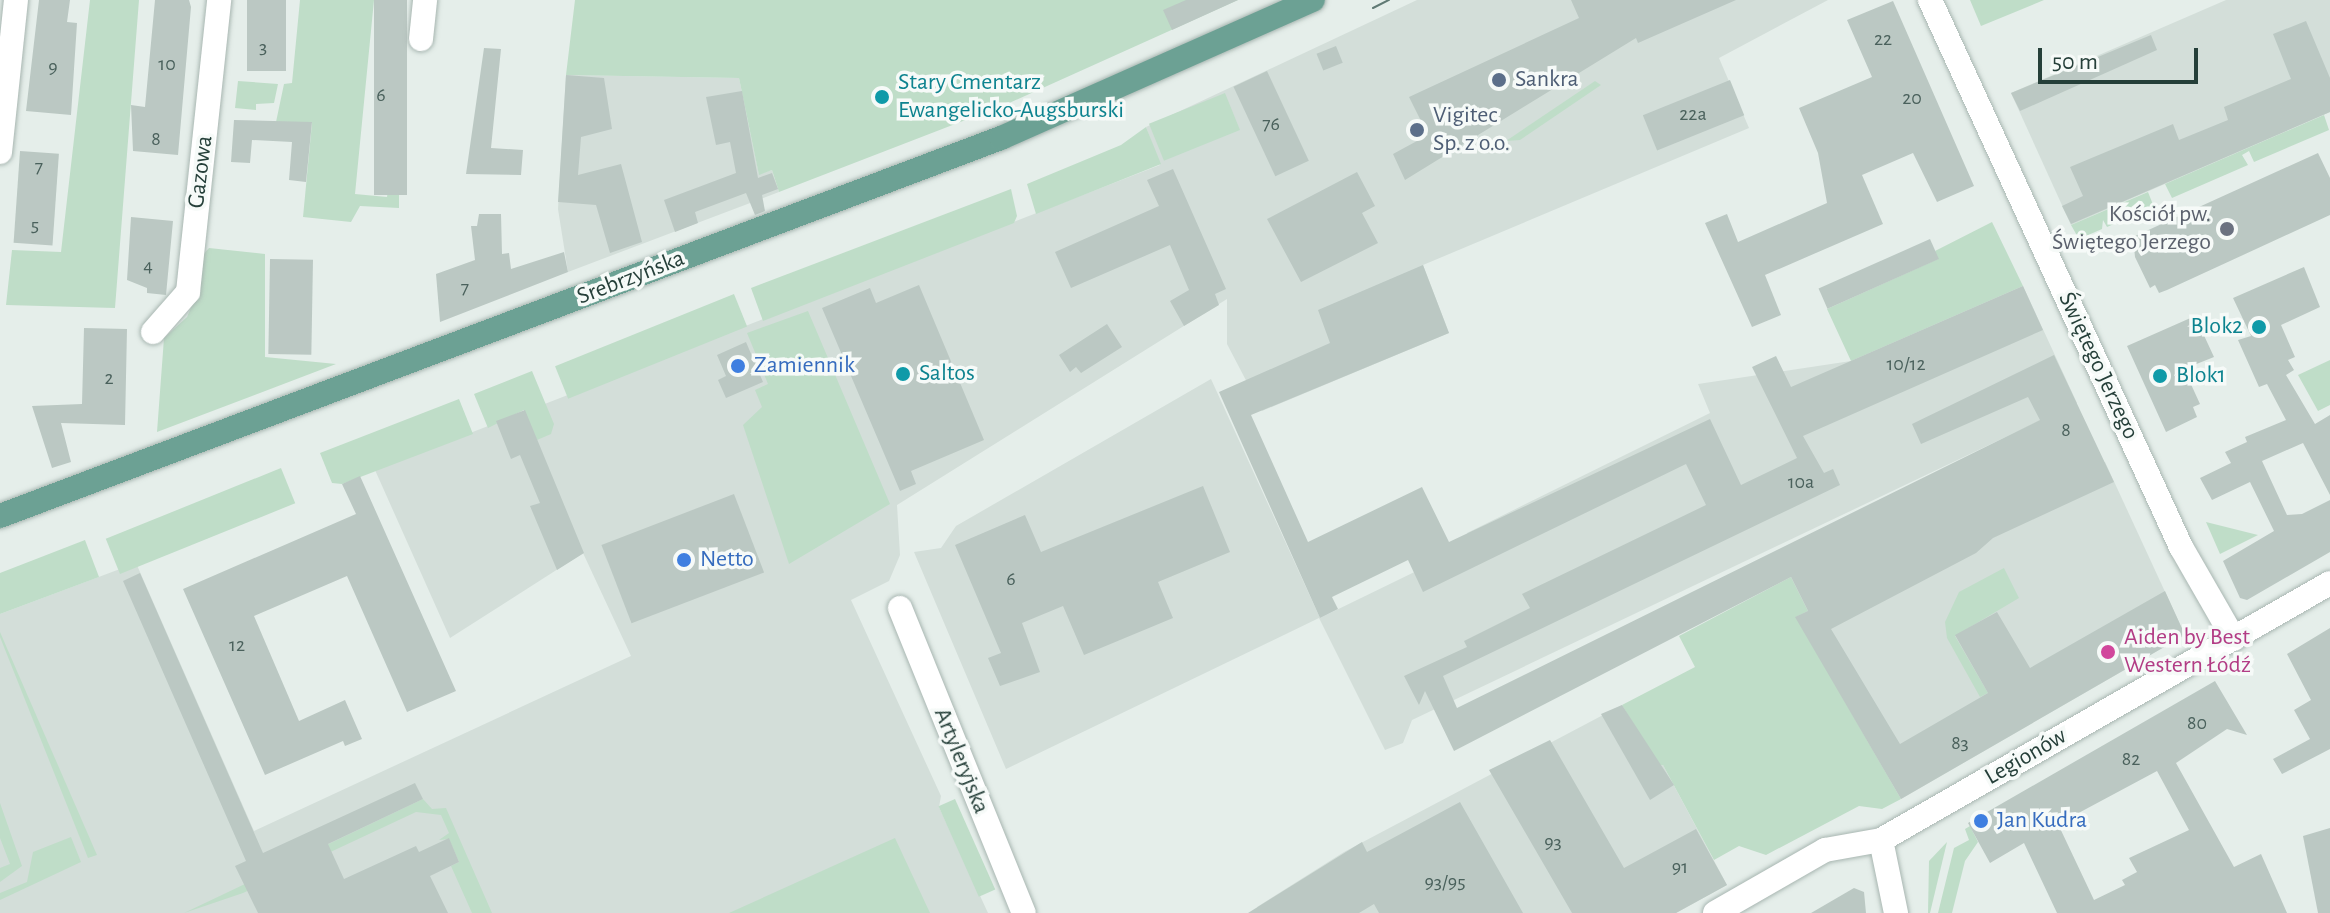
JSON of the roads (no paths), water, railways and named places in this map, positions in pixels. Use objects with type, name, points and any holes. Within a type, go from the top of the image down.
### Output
[{"type":"main road","name":"Srebrzyńska","points":[[0,515],[1001,138],[1313,0]]},
{"type":"street","points":[[0,152],[16,0]]},
{"type":"street","name":"Gazowa","points":[[153,332],[188,292],[219,0]]},
{"type":"street","points":[[421,39],[425,0]]},
{"type":"street","name":"Świętego Jerzego","points":[[1930,0],[2190,567],[2234,639]]},
{"type":"street","name":"Legionów","points":[[1715,913],[1825,850],[1881,840],[2330,583]]},
{"type":"street","name":"Artyleryjska","points":[[900,608],[1024,913]]},
{"type":"street","points":[[1881,840],[1896,913]]},
{"type":"tram line","points":[[1373,8],[1389,0]]},
{"type":"place","name":"Sankra","points":[[1499,80]]},
{"type":"place","name":"Stary Cmentarz Ewangelicko-Augsburski","points":[[882,97]]},
{"type":"place","name":"Vigitec Sp. z o.o.","points":[[1417,130]]},
{"type":"place","name":"Kościół pw. Świętego Jerzego","points":[[2227,229]]},
{"type":"place","name":"Blok2","points":[[2259,327]]},
{"type":"place","name":"Zamiennik","points":[[738,366]]},
{"type":"place","name":"Saltos","points":[[903,374]]},
{"type":"place","name":"Blok1","points":[[2160,376]]},
{"type":"place","name":"Netto","points":[[684,560]]},
{"type":"place","name":"Aiden by Best Western Łódź","points":[[2108,652]]},
{"type":"place","name":"Jan Kudra","points":[[1981,821]]}]
